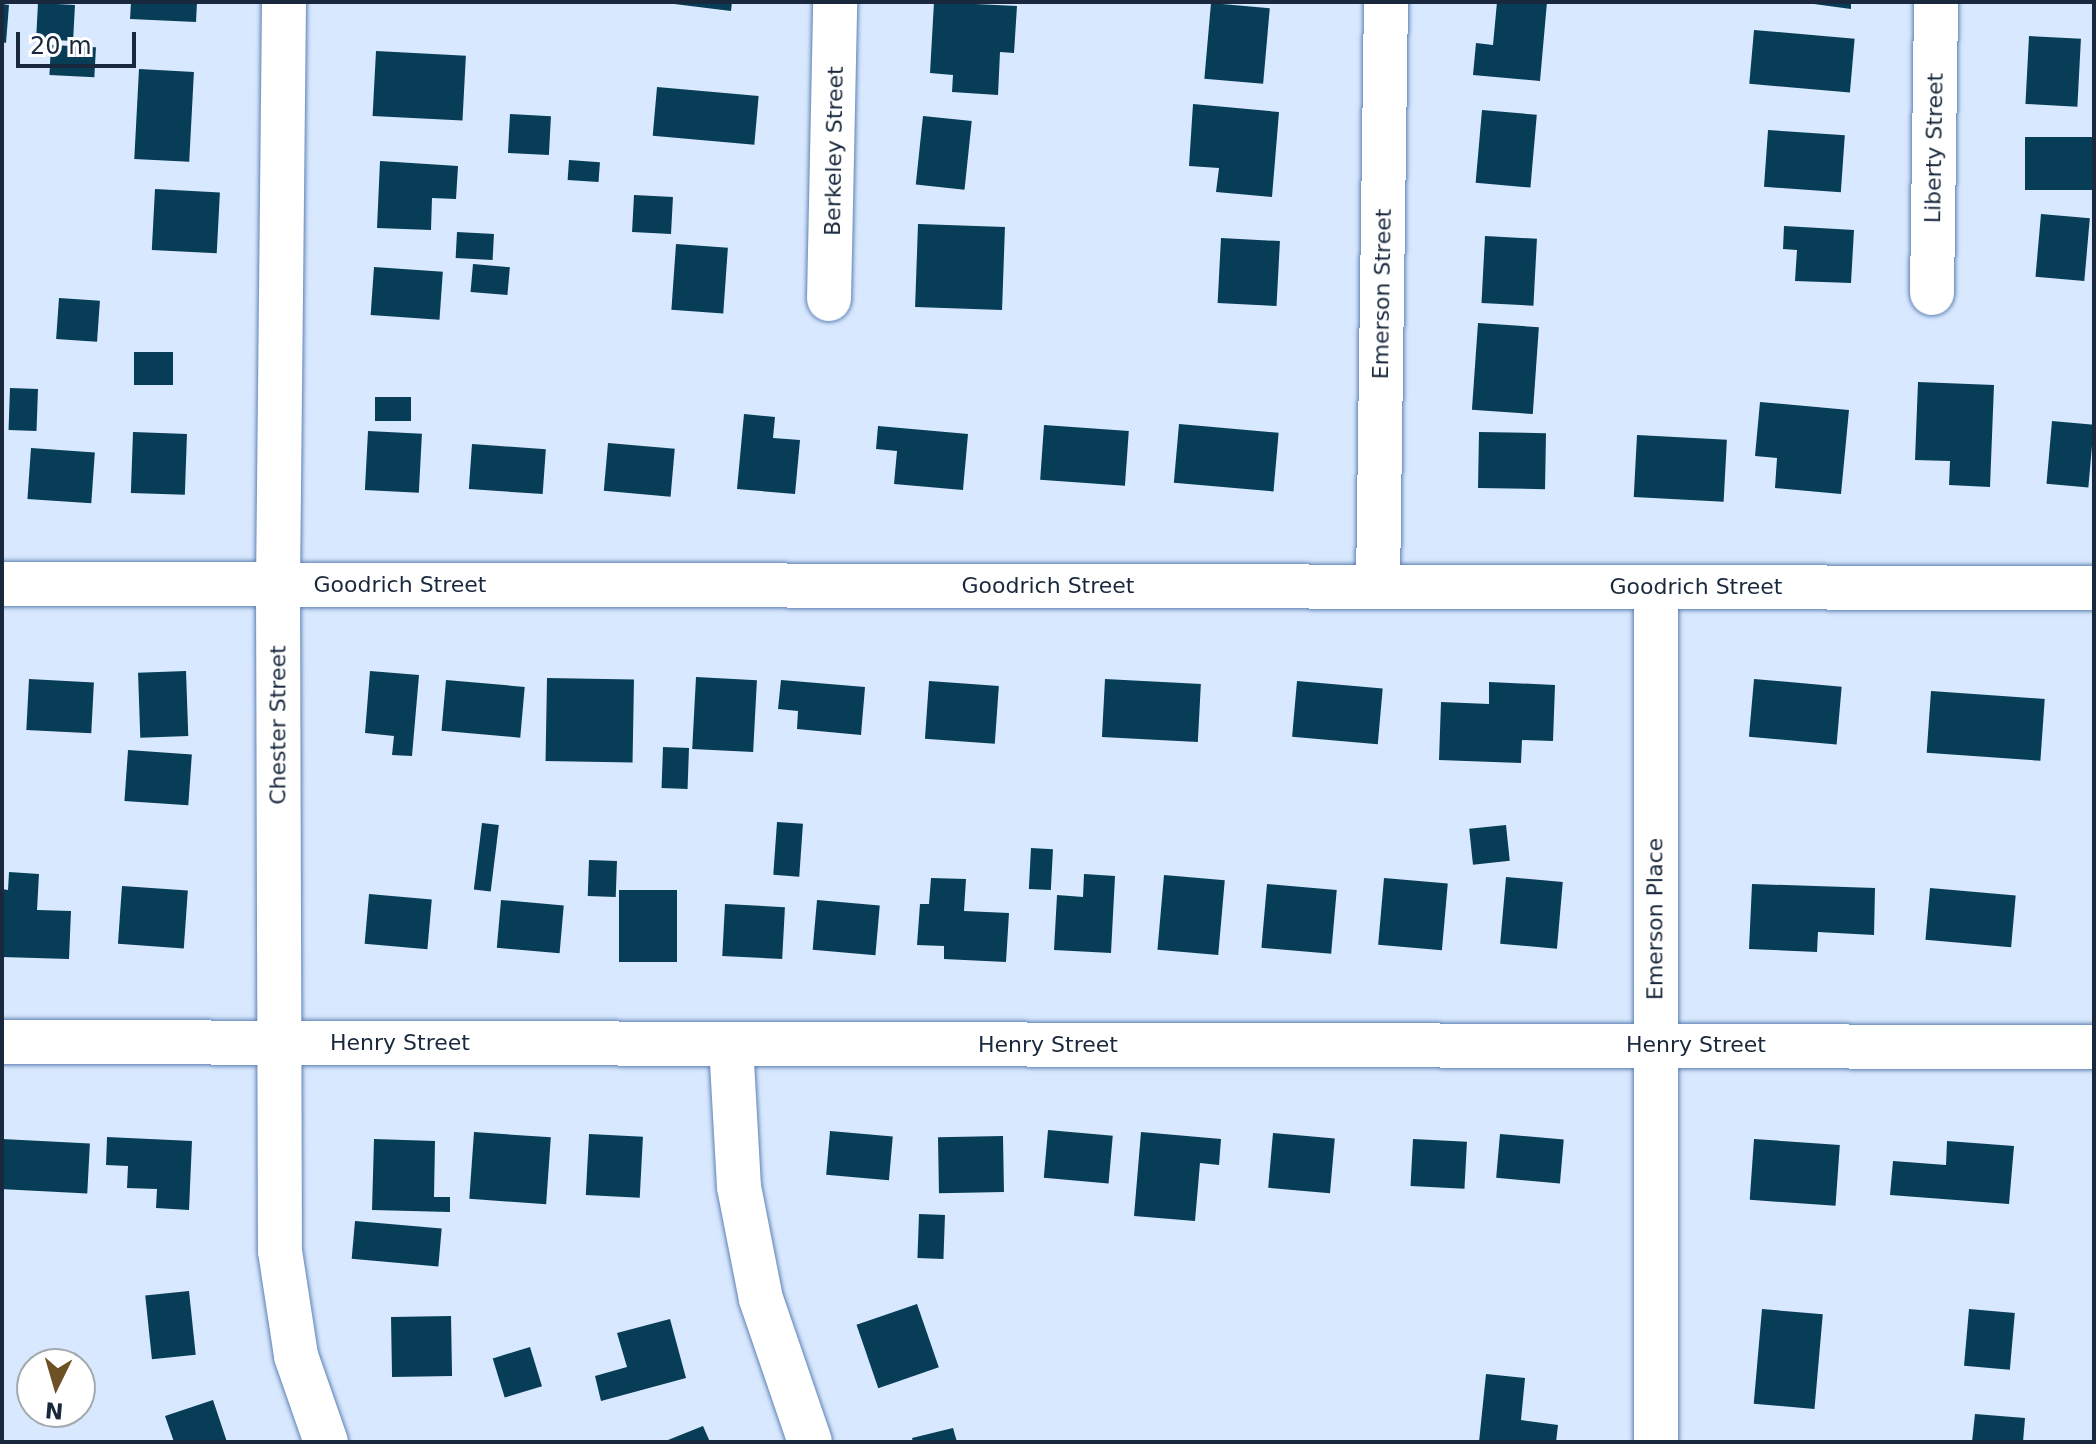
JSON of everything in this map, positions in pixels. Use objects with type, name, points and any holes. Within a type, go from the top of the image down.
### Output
[{"type":"street","name":"Chester Street","points":[[284,2],[278,585],[280,1251],[296,1356],[326,1442]]},
{"type":"street","name":"Berkeley Street","points":[[829,299],[835,2]]},
{"type":"street","name":"Emerson Street","points":[[1378,586],[1386,2]]},
{"type":"street","name":"Liberty Street","points":[[1932,293],[1936,2]]},
{"type":"street","name":"Goodrich Street","points":[[2,584],[2094,588]]},
{"type":"street","name":"Emerson Place","points":[[1656,587],[1656,1442]]},
{"type":"street","name":"Henry Street","points":[[2,1042],[2094,1047]]},
{"type":"street","points":[[731,1044],[739,1187],[761,1299],[810,1442]]},
{"type":"building","points":[[131,2],[197,2],[196,22],[130,19]]},
{"type":"building","points":[[658,2],[732,2],[731,11]]},
{"type":"building","points":[[934,2],[1017,6],[1014,53],[1000,52],[998,95],[952,92],[953,75],[930,73]]},
{"type":"building","points":[[1497,2],[1547,2],[1540,81],[1473,75],[1476,43],[1493,45]]},
{"type":"building","points":[[1799,2],[1851,2],[1851,9]]},
{"type":"building","points":[[38,3],[75,5],[73,41],[36,39]]},
{"type":"building","points":[[1211,3],[1270,8],[1263,84],[1204,79]]},
{"type":"building","points":[[2,4],[9,5],[6,43],[2,42]]},
{"type":"building","points":[[1754,30],[1855,39],[1850,93],[1749,84]]},
{"type":"building","points":[[2029,36],[2081,39],[2077,107],[2025,104]]},
{"type":"building","points":[[51,45],[96,47],[94,77],[49,75]]},
{"type":"building","points":[[376,51],[466,56],[462,121],[373,116]]},
{"type":"building","points":[[139,69],[194,72],[189,162],[134,159]]},
{"type":"building","points":[[657,87],[759,96],[754,145],[653,136]]},
{"type":"building","points":[[1193,104],[1279,112],[1272,197],[1216,192],[1219,168],[1189,166]]},
{"type":"building","points":[[1482,110],[1537,115],[1530,188],[1476,183]]},
{"type":"building","points":[[510,114],[551,116],[549,155],[508,153]]},
{"type":"building","points":[[923,116],[972,121],[965,190],[916,185]]},
{"type":"building","points":[[1768,130],[1845,135],[1841,192],[1764,187]]},
{"type":"building","points":[[2025,137],[2094,137],[2094,190],[2025,190]]},
{"type":"building","points":[[569,160],[600,162],[599,182],[568,180]]},
{"type":"building","points":[[380,161],[458,166],[456,199],[432,198],[431,230],[377,228]]},
{"type":"building","points":[[155,189],[220,192],[217,253],[152,250]]},
{"type":"building","points":[[634,195],[673,197],[671,234],[632,232]]},
{"type":"building","points":[[2041,214],[2090,218],[2084,281],[2036,277]]},
{"type":"building","points":[[918,224],[1005,227],[1002,310],[915,307]]},
{"type":"building","points":[[1784,226],[1854,230],[1851,283],[1795,281],[1797,250],[1783,249]]},
{"type":"building","points":[[457,232],[494,234],[493,260],[456,258]]},
{"type":"building","points":[[1485,236],[1537,239],[1533,306],[1481,303]]},
{"type":"building","points":[[1221,238],[1280,241],[1277,306],[1218,303]]},
{"type":"building","points":[[676,244],[728,248],[723,313],[671,310]]},
{"type":"building","points":[[473,264],[510,267],[507,295],[471,292]]},
{"type":"building","points":[[374,267],[443,272],[439,320],[371,315]]},
{"type":"building","points":[[59,298],[100,301],[97,342],[56,339]]},
{"type":"building","points":[[1478,323],[1539,327],[1533,414],[1472,410]]},
{"type":"building","points":[[134,352],[173,352],[173,385],[134,385]]},
{"type":"building","points":[[1918,382],[1994,385],[1990,487],[1949,485],[1950,461],[1915,460]]},
{"type":"building","points":[[10,388],[38,389],[37,431],[9,430]]},
{"type":"building","points":[[375,397],[411,397],[411,421],[375,421]]},
{"type":"building","points":[[1760,402],[1849,410],[1841,494],[1775,488],[1777,458],[1755,456]]},
{"type":"building","points":[[744,414],[775,417],[773,438],[800,440],[795,494],[737,489]]},
{"type":"building","points":[[2052,421],[2094,425],[2088,487],[2047,484]]},
{"type":"building","points":[[1179,424],[1279,433],[1273,491],[1174,483]]},
{"type":"building","points":[[1044,425],[1129,431],[1125,486],[1040,480]]},
{"type":"building","points":[[878,426],[968,434],[963,490],[894,484],[897,451],[876,449]]},
{"type":"building","points":[[368,431],[422,434],[419,493],[365,490]]},
{"type":"building","points":[[133,432],[187,434],[185,495],[131,493]]},
{"type":"building","points":[[1479,432],[1546,433],[1545,489],[1478,488]]},
{"type":"building","points":[[1637,435],[1727,440],[1724,502],[1634,497]]},
{"type":"building","points":[[608,443],[675,449],[671,497],[604,491]]},
{"type":"building","points":[[472,444],[546,449],[543,494],[469,489]]},
{"type":"building","points":[[31,448],[95,452],[91,503],[27,499]]},
{"type":"building","points":[[186,671],[188,736],[140,738],[138,673]]},
{"type":"building","points":[[370,671],[419,675],[412,756],[392,755],[394,736],[365,733]]},
{"type":"building","points":[[696,677],[757,680],[753,752],[692,749]]},
{"type":"building","points":[[547,678],[634,680],[633,763],[546,761]]},
{"type":"building","points":[[29,679],[94,682],[91,733],[26,730]]},
{"type":"building","points":[[1105,679],[1201,684],[1198,742],[1102,737]]},
{"type":"building","points":[[1754,679],[1842,687],[1837,744],[1749,737]]},
{"type":"building","points":[[446,680],[525,687],[520,738],[442,731]]},
{"type":"building","points":[[781,680],[865,687],[861,735],[797,729],[798,711],[778,709]]},
{"type":"building","points":[[929,681],[999,686],[995,744],[925,739]]},
{"type":"building","points":[[1297,681],[1383,688],[1378,744],[1292,737]]},
{"type":"building","points":[[1489,682],[1555,685],[1553,741],[1522,740],[1521,763],[1439,760],[1441,702],[1489,704]]},
{"type":"building","points":[[1931,691],[2045,699],[2040,761],[1927,753]]},
{"type":"building","points":[[663,747],[689,748],[688,789],[662,788]]},
{"type":"building","points":[[128,750],[192,754],[188,805],[124,801]]},
{"type":"building","points":[[777,822],[803,824],[799,877],[773,875]]},
{"type":"building","points":[[482,823],[499,825],[491,892],[474,890]]},
{"type":"building","points":[[1506,825],[1510,861],[1473,865],[1469,829]]},
{"type":"building","points":[[1031,848],[1053,849],[1051,890],[1029,889]]},
{"type":"building","points":[[589,860],[617,861],[616,897],[588,896]]},
{"type":"building","points":[[9,872],[39,874],[37,910],[71,911],[69,959],[2,957],[2,889],[8,890]]},
{"type":"building","points":[[1084,874],[1115,876],[1111,953],[1054,950],[1057,895],[1083,897]]},
{"type":"building","points":[[1164,875],[1225,880],[1218,955],[1157,950]]},
{"type":"building","points":[[1506,877],[1563,882],[1557,949],[1500,944]]},
{"type":"building","points":[[931,878],[966,879],[964,911],[1009,913],[1006,962],[944,959],[944,946],[917,945],[920,904],[929,904]]},
{"type":"building","points":[[1384,878],[1448,884],[1442,950],[1378,945]]},
{"type":"building","points":[[1267,884],[1337,890],[1331,954],[1261,948]]},
{"type":"building","points":[[1752,884],[1875,888],[1874,935],[1818,932],[1817,952],[1749,949]]},
{"type":"building","points":[[122,886],[188,891],[184,948],[118,944]]},
{"type":"building","points":[[1930,888],[2016,895],[2011,947],[1925,940]]},
{"type":"building","points":[[619,890],[677,890],[677,962],[619,962]]},
{"type":"building","points":[[369,894],[432,899],[427,949],[365,944]]},
{"type":"building","points":[[501,900],[564,905],[560,953],[497,948]]},
{"type":"building","points":[[817,900],[880,905],[875,955],[813,950]]},
{"type":"building","points":[[725,904],[785,907],[782,959],[722,956]]},
{"type":"building","points":[[1048,1130],[1113,1136],[1109,1183],[1044,1178]]},
{"type":"building","points":[[830,1131],[893,1136],[889,1180],[826,1175]]},
{"type":"building","points":[[474,1132],[551,1137],[546,1204],[469,1199]]},
{"type":"building","points":[[1141,1132],[1221,1139],[1219,1165],[1200,1163],[1195,1221],[1134,1216]]},
{"type":"building","points":[[1273,1133],[1335,1138],[1330,1193],[1268,1188]]},
{"type":"building","points":[[589,1134],[643,1137],[640,1198],[586,1195]]},
{"type":"building","points":[[1500,1134],[1564,1140],[1560,1183],[1496,1178]]},
{"type":"building","points":[[1003,1136],[1004,1192],[939,1193],[938,1137]]},
{"type":"building","points":[[107,1137],[192,1141],[189,1210],[156,1208],[157,1189],[127,1188],[128,1166],[106,1165]]},
{"type":"building","points":[[2,1139],[90,1144],[87,1194],[2,1189]]},
{"type":"building","points":[[374,1139],[435,1141],[434,1197],[450,1197],[450,1212],[372,1210]]},
{"type":"building","points":[[1413,1139],[1467,1142],[1464,1189],[1411,1186]]},
{"type":"building","points":[[1754,1139],[1840,1145],[1836,1206],[1750,1200]]},
{"type":"building","points":[[1947,1141],[2014,1146],[2009,1204],[1890,1195],[1893,1161],[1946,1165]]},
{"type":"building","points":[[919,1214],[945,1215],[943,1259],[917,1258]]},
{"type":"building","points":[[355,1221],[442,1229],[438,1266],[352,1259]]},
{"type":"building","points":[[189,1291],[196,1355],[152,1359],[145,1296]]},
{"type":"building","points":[[917,1304],[939,1367],[878,1388],[856,1325]]},
{"type":"building","points":[[1762,1309],[1823,1314],[1814,1409],[1754,1404]]},
{"type":"building","points":[[1969,1309],[2015,1313],[2010,1370],[1964,1366]]},
{"type":"building","points":[[451,1316],[452,1376],[392,1377],[391,1317]]},
{"type":"building","points":[[670,1319],[686,1378],[601,1401],[595,1376],[627,1367],[617,1333]]},
{"type":"building","points":[[530,1347],[542,1386],[505,1398],[493,1358]]},
{"type":"building","points":[[1486,1374],[1525,1378],[1521,1420],[1558,1425],[1556,1442],[1479,1442]]},
{"type":"building","points":[[213,1400],[227,1442],[174,1442],[165,1416]]},
{"type":"building","points":[[1975,1414],[2025,1418],[2023,1442],[1972,1442]]},
{"type":"building","points":[[703,1426],[710,1442],[663,1442]]},
{"type":"building","points":[[953,1428],[957,1442],[913,1442],[912,1438]]}]
